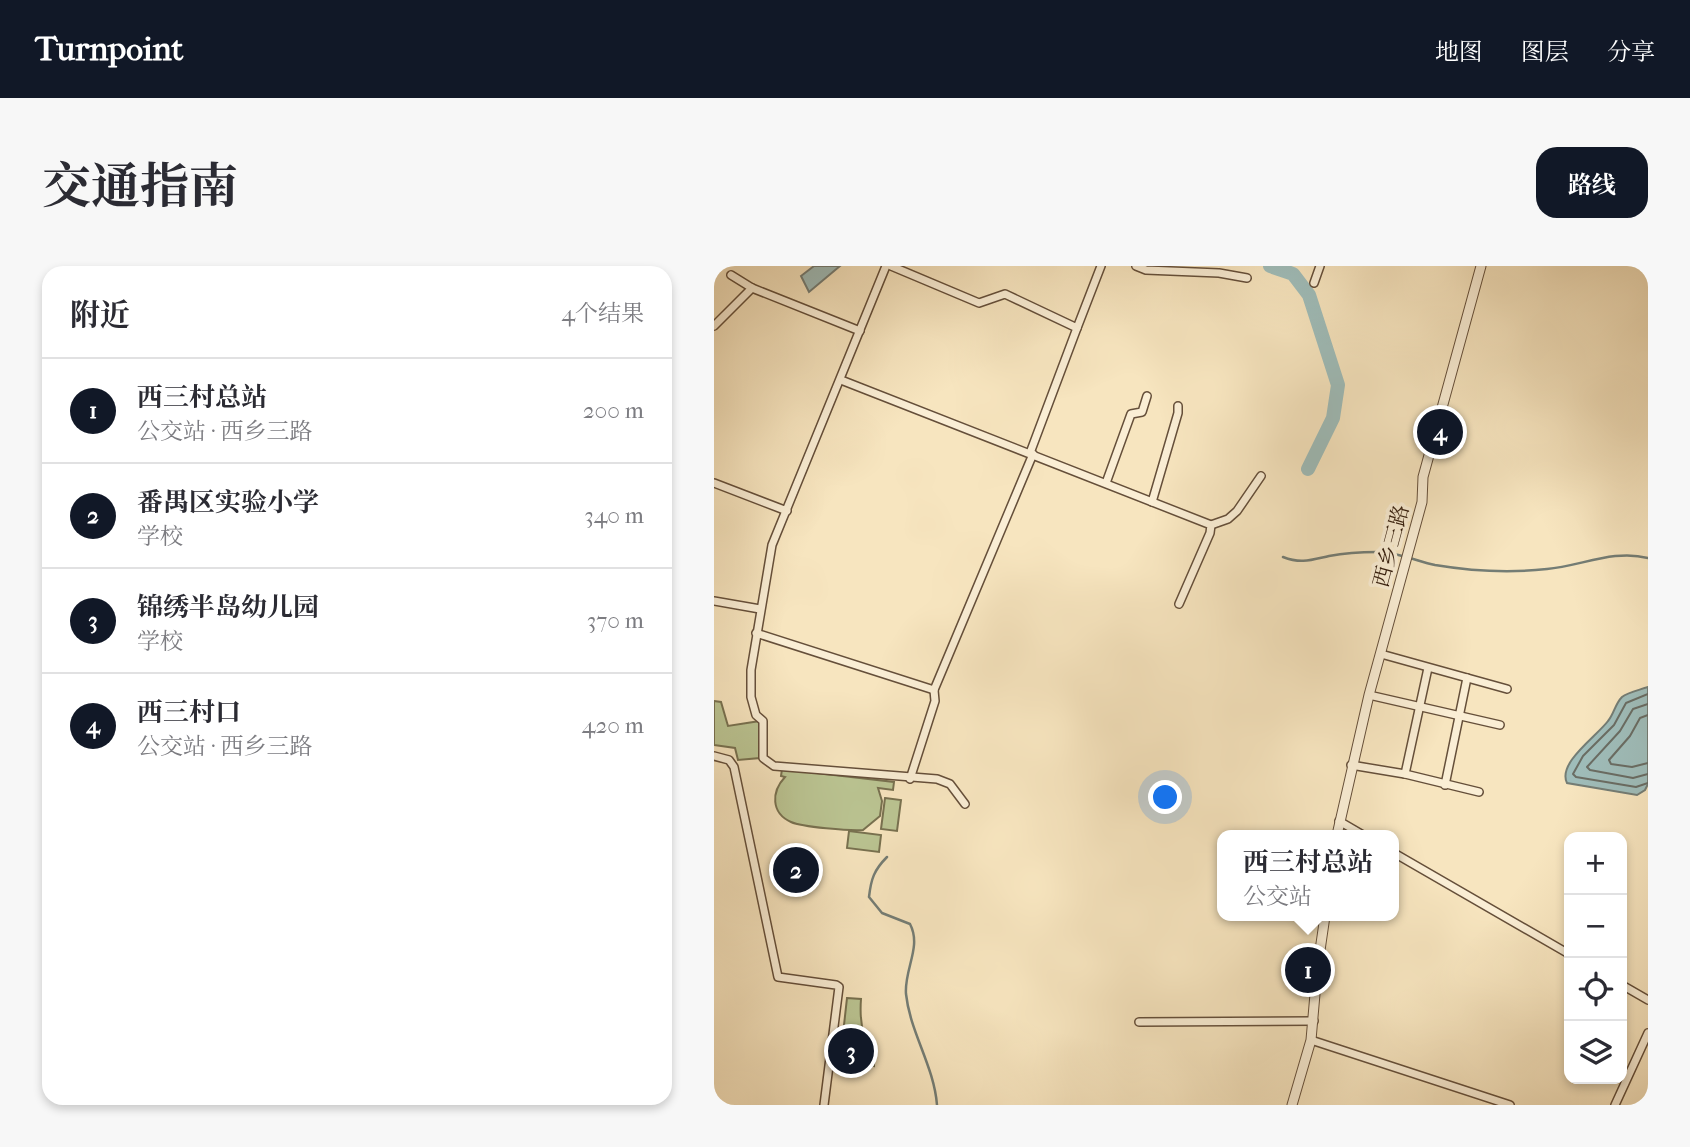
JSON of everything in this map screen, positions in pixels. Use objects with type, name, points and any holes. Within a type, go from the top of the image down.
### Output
[{"type":"street","points":[[965,804],[950,784],[937,779],[910,779],[774,766],[763,758],[763,721],[757,715],[751,697],[751,670],[772,545],[889,266],[979,303],[1005,294],[1077,328]]},
{"type":"street","points":[[910,779],[935,701],[934,690],[1031,454],[1101,266]]},
{"type":"street","points":[[1136,266],[1248,278]]},
{"type":"street","points":[[1314,283],[1320,266]]},
{"type":"street","name":"西乡三路","points":[[1338,830],[1368,695],[1422,502],[1423,477],[1481,266]]},
{"type":"street","points":[[731,275],[752,288],[860,331]]},
{"type":"street","points":[[714,326],[752,288]]},
{"type":"street","points":[[841,380],[1211,525],[1228,519],[1237,511],[1261,475]]},
{"type":"street","points":[[1105,483],[1131,414],[1142,412],[1147,396]]},
{"type":"street","points":[[1152,502],[1178,406]]},
{"type":"street","points":[[714,483],[787,510]]},
{"type":"street","points":[[1180,604],[1211,525]]},
{"type":"street","points":[[714,601],[760,609]]},
{"type":"street","points":[[756,633],[934,690]]},
{"type":"street","points":[[1381,654],[1507,689]]},
{"type":"street","points":[[1405,774],[1428,668]]},
{"type":"street","points":[[1445,785],[1466,678]]},
{"type":"street","points":[[1368,695],[1500,724]]},
{"type":"street","points":[[714,756],[729,760],[734,767],[778,977],[839,987],[824,1105]]},
{"type":"street","points":[[1351,765],[1405,774],[1479,792]]},
{"type":"street","points":[[1339,821],[1354,830]]},
{"type":"street","points":[[1399,856],[1564,951]]},
{"type":"street","points":[[1292,1105],[1311,1040],[1324,921]]},
{"type":"street","points":[[1627,988],[1648,1000]]},
{"type":"street","points":[[1139,1022],[1314,1021]]},
{"type":"street","points":[[1615,1105],[1648,1033]]},
{"type":"street","points":[[1311,1040],[1510,1105]]},
{"type":"green space","points":[[714,701],[721,702],[728,726],[760,721],[760,758],[738,760],[735,748],[714,745]]},
{"type":"green space","points":[[782,769],[894,782],[893,790],[878,788],[882,801],[880,816],[863,830],[805,825],[784,818],[777,808],[775,795],[785,777],[781,776]]},
{"type":"green space","points":[[885,798],[901,800],[897,831],[881,829]]},
{"type":"green space","points":[[849,831],[881,835],[879,852],[847,848]]},
{"type":"green space","points":[[847,998],[861,999],[863,1030],[874,1066],[840,1061]]},
{"type":"water","points":[[814,266],[840,266],[809,292],[801,276]]},
{"type":"water","points":[[1648,687],[1648,784],[1645,790],[1637,795],[1567,783],[1565,775],[1573,759],[1608,721],[1622,697]]},
{"type":"waterway","points":[[1270,266],[1293,274],[1309,295],[1338,385],[1333,418],[1308,469]]},
{"type":"waterway","points":[[1283,557],[1306,561],[1347,553],[1384,552],[1435,565],[1505,571],[1547,569],[1610,557],[1648,558]]},
{"type":"waterway","points":[[887,857],[874,875],[869,897],[882,913],[910,924],[913,933],[906,994],[937,1105]]},
{"type":"place","name":"西三村口","points":[[1440,432]]},
{"type":"place","name":"番禺区实验小学","points":[[796,870]]},
{"type":"place","name":"西三村总站","points":[[1308,970]]},
{"type":"place","name":"锦绣半岛幼儿园","points":[[851,1051]]}]
